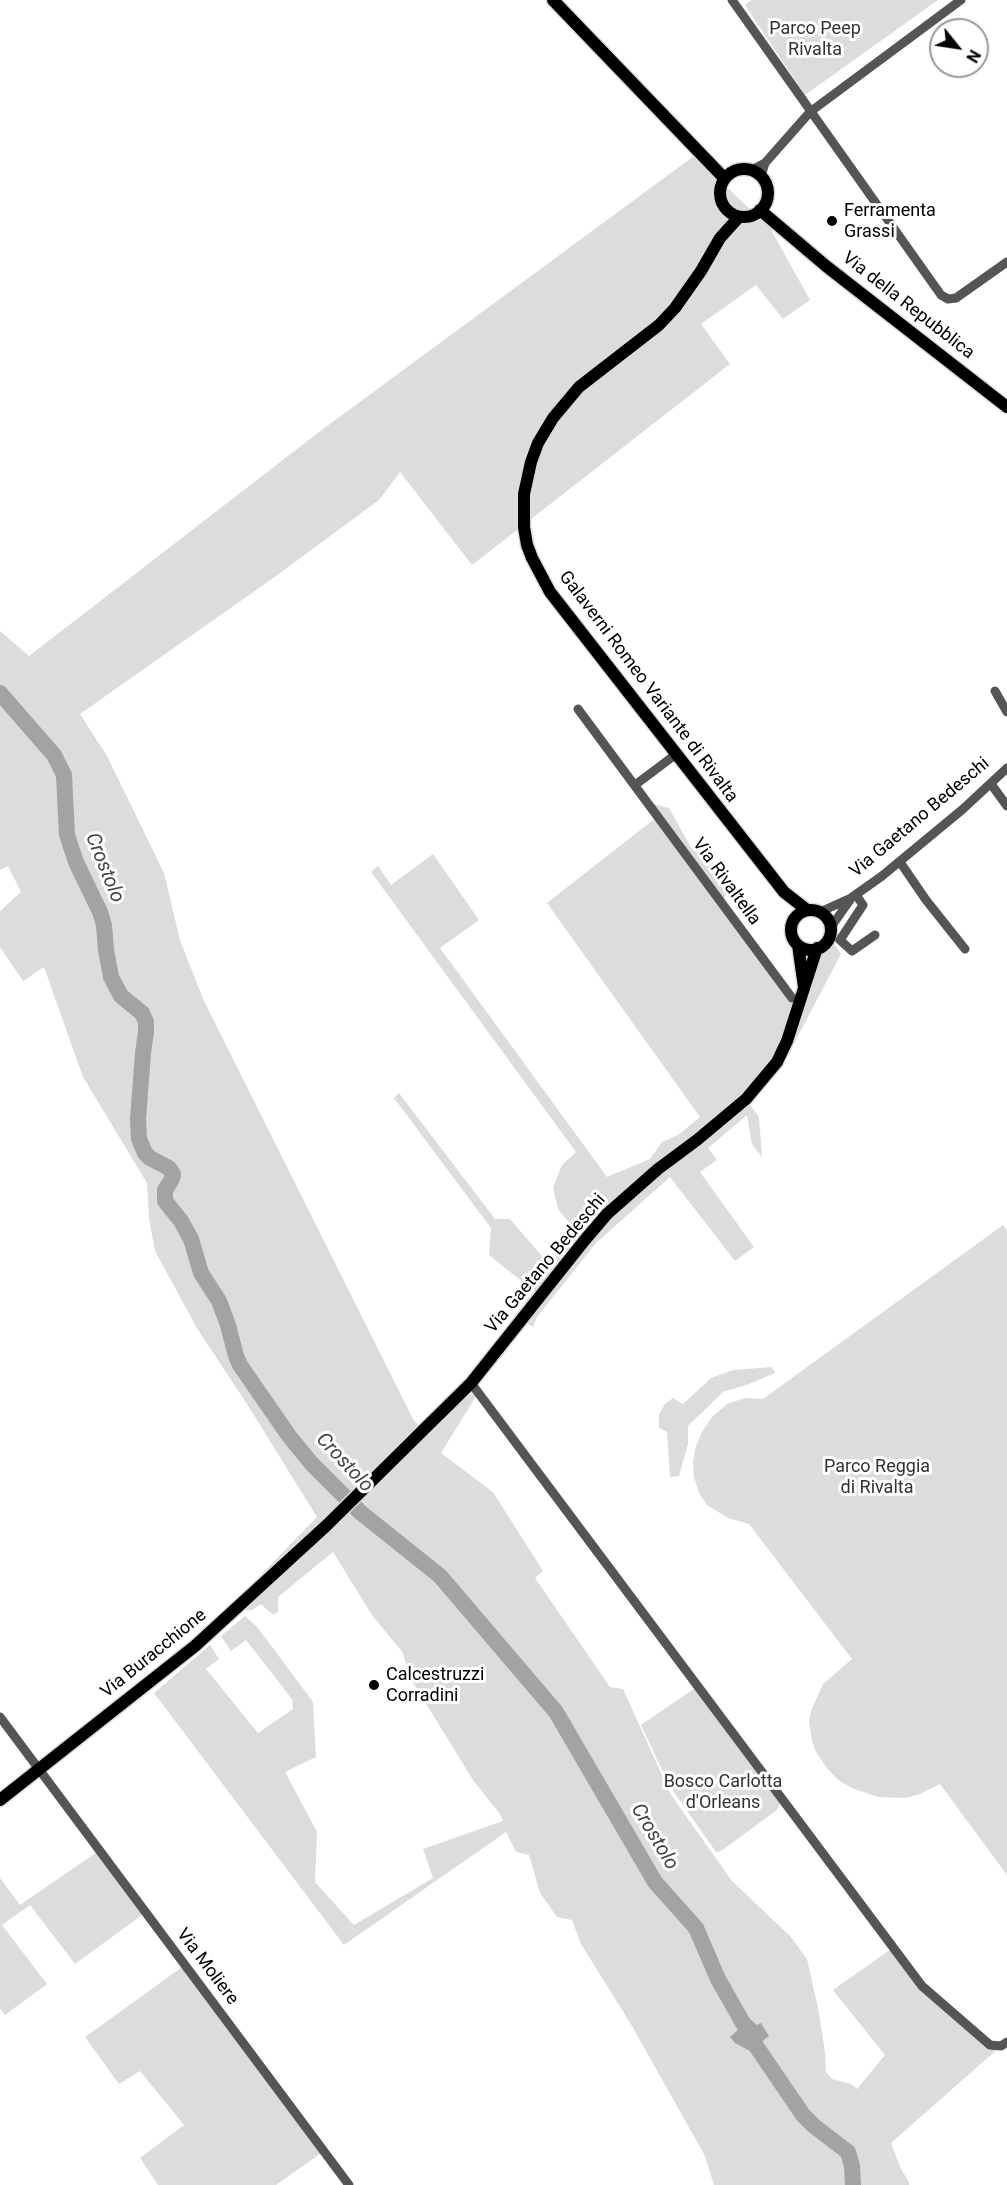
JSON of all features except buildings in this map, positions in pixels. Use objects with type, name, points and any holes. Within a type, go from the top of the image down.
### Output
[{"type":"main road","points":[[553,0],[724,178]]},
{"type":"main road","points":[[738,170],[756,173],[765,182],[767,197],[760,210],[747,217],[739,217],[727,210],[721,201],[719,194],[724,178],[738,170]]},
{"type":"main road","name":"Galaverni Romeo Variante di Rivalta","points":[[720,238],[727,210]]},
{"type":"main road","name":"Via della Repubblica","points":[[760,210],[838,276],[1007,407]]},
{"type":"main road","name":"Galaverni Romeo Variante di Rivalta","points":[[739,217],[720,238],[683,298],[668,315],[579,387],[564,403],[538,443],[531,462],[524,494],[524,527],[527,544],[550,592],[784,892],[807,910]]},
{"type":"main road","name":"Galaverni Romeo Variante di Rivalta","points":[[784,892],[793,922]]},
{"type":"main road","points":[[807,910],[820,912],[831,927],[828,939],[817,948],[806,949],[798,945],[791,934],[796,917],[807,910]]},
{"type":"main road","name":"Via Gaetano Bedeschi","points":[[798,945],[804,992]]},
{"type":"main road","name":"Via Gaetano Bedeschi","points":[[324,1528],[471,1383],[607,1214],[658,1169],[746,1099],[762,1081],[777,1062],[787,1041],[817,948]]},
{"type":"main road","name":"Via Buracchione","points":[[0,1800],[198,1644],[324,1528]]},
{"type":"street","points":[[732,0],[942,295],[952,299],[961,295],[1007,262]]},
{"type":"street","points":[[756,173],[810,112],[961,0]]},
{"type":"street","points":[[996,691],[1007,712]]},
{"type":"street","name":"Via Rivaltella","points":[[578,709],[792,998]]},
{"type":"street","points":[[635,785],[675,755]]},
{"type":"street","name":"Via Gaetano Bedeschi","points":[[820,912],[854,896],[900,862],[1007,768]]},
{"type":"street","points":[[990,784],[1007,806]]},
{"type":"street","points":[[900,862],[926,900],[965,949]]},
{"type":"street","name":"Via Gaetano Bedeschi","points":[[831,927],[854,896]]},
{"type":"street","name":"Via Gaetano Bedeschi","points":[[854,896],[863,905],[840,940],[852,951],[875,935]]},
{"type":"street","points":[[471,1383],[922,1986],[990,2045],[1001,2046],[1007,2042]]},
{"type":"street","name":"Via Moliere","points":[[0,1717],[349,2185]]},
{"type":"green space","name":"Parco Peep Rivalta","points":[[752,0],[938,0],[805,95],[745,5]]},
{"type":"green space","points":[[694,156],[770,228],[810,300],[783,319],[756,285],[701,324],[730,364],[472,565],[400,472],[379,500],[276,576],[80,714],[107,756],[164,873],[180,940],[203,999],[414,1421],[429,1435],[459,1404],[472,1393],[478,1393],[441,1453],[493,1492],[543,1571],[535,1578],[610,1687],[623,1689],[671,1795],[732,1881],[790,1936],[807,1959],[818,2008],[826,2072],[832,2079],[851,2084],[857,2089],[885,2055],[833,1990],[894,1947],[922,1986],[990,2045],[1001,2046],[891,2143],[909,2185],[714,2185],[704,2154],[632,2026],[581,1944],[572,1920],[557,1917],[540,1893],[529,1855],[516,1852],[506,1832],[344,1945],[154,1693],[210,1645],[219,1659],[206,1669],[258,1733],[293,1709],[292,1699],[246,1640],[231,1651],[221,1636],[245,1616],[258,1628],[313,1702],[316,1757],[285,1772],[317,1832],[315,1882],[354,1925],[433,1878],[423,1849],[503,1821],[473,1780],[409,1676],[403,1653],[372,1615],[333,1552],[278,1597],[278,1612],[273,1615],[261,1604],[252,1610],[235,1611],[248,1588],[317,1517],[198,1330],[155,1251],[149,1219],[147,1183],[83,1077],[44,967],[23,981],[0,947],[0,911],[21,892],[8,866],[0,870],[0,631],[29,656],[319,432]]},
{"type":"green space","points":[[647,802],[669,808],[692,849],[705,853],[732,883],[722,904],[792,998],[809,964],[834,944],[841,954],[787,1057],[750,1105],[759,1117],[762,1157],[752,1144],[747,1115],[708,1148],[717,1160],[700,1172],[754,1247],[735,1261],[670,1177],[596,1243],[537,1317],[533,1327],[515,1315],[534,1291],[489,1255],[491,1228],[394,1098],[399,1093],[495,1219],[510,1219],[548,1263],[570,1224],[558,1209],[553,1188],[562,1165],[576,1152],[371,872],[378,866],[391,885],[433,854],[479,920],[440,948],[607,1177],[650,1159],[662,1142],[678,1135],[700,1117],[547,903],[657,817]]},
{"type":"green space","name":"Parco Reggia di Rivalta","points":[[1003,1225],[1007,1231],[1007,1875],[940,1784],[918,1795],[904,1798],[878,1797],[852,1788],[838,1780],[826,1767],[812,1741],[809,1721],[811,1711],[823,1684],[852,1659],[749,1524],[728,1518],[707,1505],[699,1493],[694,1477],[693,1462],[702,1432],[712,1417],[727,1404],[745,1398],[763,1399]]},
{"type":"green space","points":[[772,1367],[775,1373],[723,1392],[688,1426],[688,1444],[679,1476],[670,1477],[667,1432],[659,1428],[659,1414],[665,1404],[673,1398],[683,1404],[711,1378],[733,1370]]},
{"type":"green space","name":"Bosco Carlotta d'Orleans","points":[[695,1688],[781,1801],[777,1810],[721,1851],[716,1852],[669,1785],[641,1725]]},
{"type":"green space","points":[[100,1850],[146,1912],[75,1964],[30,1905],[2,1925],[47,1984],[5,2015],[0,2008],[0,1878],[20,1905]]},
{"type":"green space","points":[[185,1965],[324,2151],[276,2185],[158,2185],[140,2158],[184,2125],[140,2071],[119,2084],[85,2037]]},
{"type":"shaded area","points":[[740,2017],[749,2018],[757,2025],[761,2023],[769,2036],[750,2051],[735,2043],[730,2037],[739,2029]]},
{"type":"waterway","name":"Crostolo","points":[[0,693],[54,755],[64,775],[67,835],[76,862],[100,912],[111,977],[121,996],[142,1013],[146,1022],[138,1119],[139,1139],[145,1153],[169,1168],[173,1174],[165,1190],[165,1201],[181,1221],[191,1239],[201,1273],[219,1301],[240,1365],[289,1436],[312,1464],[360,1512],[440,1576],[556,1712],[655,1882],[696,1928],[718,1979],[756,2046],[803,2115],[848,2152],[852,2166],[853,2185]]},
{"type":"place","name":"Ferramenta Grassi","points":[[832,221]]},
{"type":"place","name":"Calcestruzzi Corradini","points":[[374,1685]]}]
